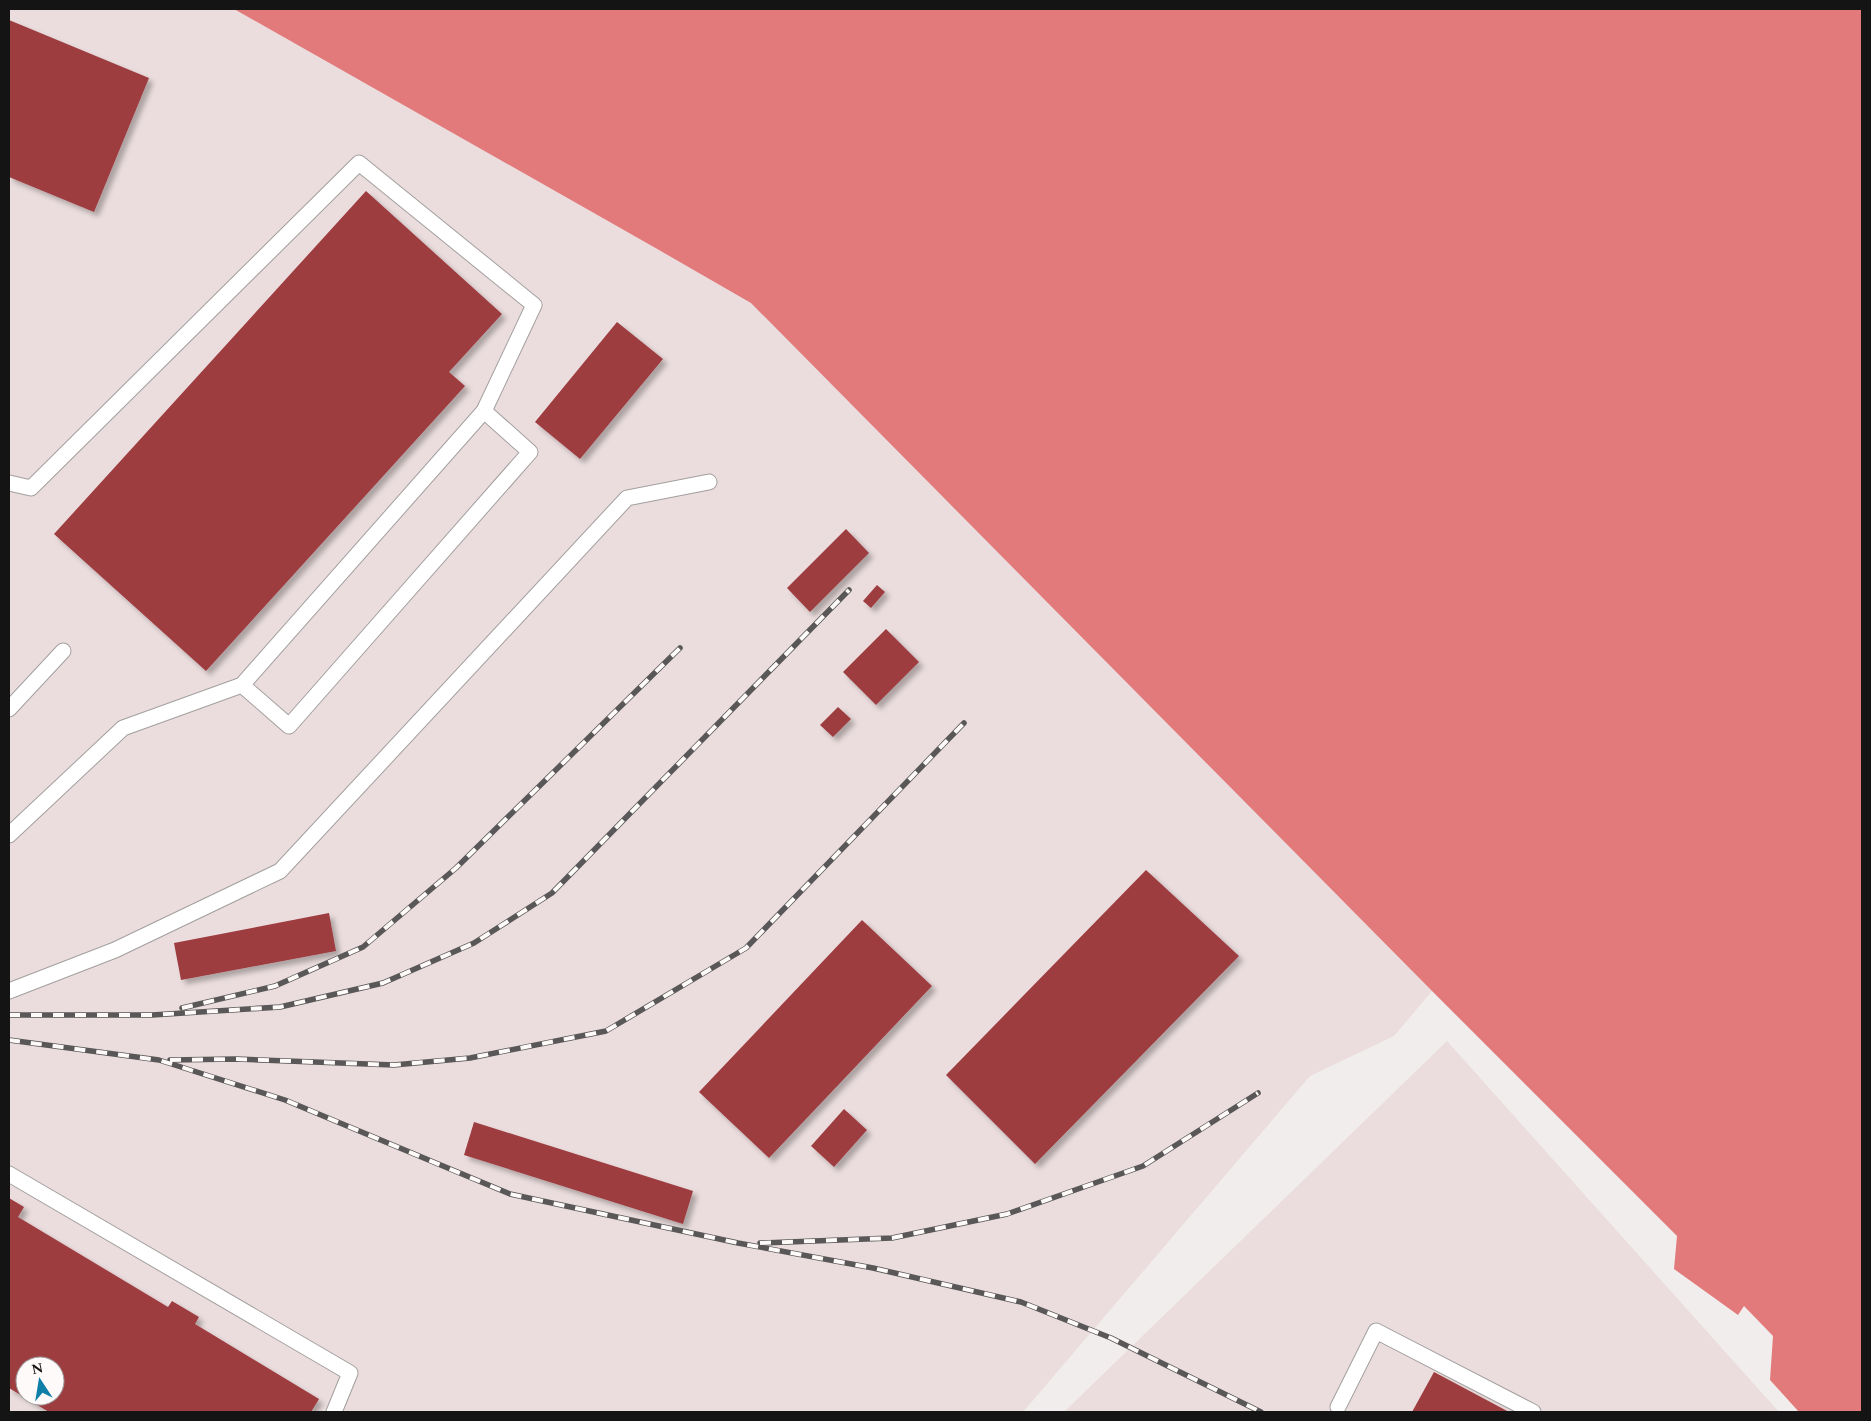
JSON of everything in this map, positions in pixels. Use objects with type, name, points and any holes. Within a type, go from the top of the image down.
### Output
[{"type":"lane","points":[[9,483],[31,488],[359,163],[534,305],[484,412],[242,685],[123,728],[9,835]]},
{"type":"lane","points":[[242,685],[288,726],[302,711],[530,452],[484,412]]},
{"type":"lane","points":[[9,991],[115,950],[280,871],[627,498],[709,482]]},
{"type":"lane","points":[[9,709],[63,651]]},
{"type":"lane","points":[[9,1174],[350,1373],[334,1412]]},
{"type":"lane","points":[[1338,1407],[1376,1331],[1533,1412]]},
{"type":"shaded area","points":[[9,9],[234,9],[659,250],[695,244],[1432,991],[1394,1036],[1310,1076],[1023,1412],[9,1412]]},
{"type":"shaded area","points":[[234,9],[1862,9],[1862,1412],[1799,1412],[1770,1380],[1773,1336],[1744,1306],[1738,1315],[1674,1269],[1677,1236],[751,303]]},
{"type":"shaded area","points":[[1447,1041],[1779,1412],[1064,1412]]},
{"type":"building","points":[[9,20],[149,78],[94,212],[9,177]]},
{"type":"building","points":[[366,191],[502,314],[449,372],[465,386],[206,671],[54,534]]},
{"type":"building","points":[[617,322],[663,359],[580,459],[535,422]]},
{"type":"building","points":[[846,529],[869,553],[810,612],[787,588]]},
{"type":"building","points":[[877,585],[885,592],[871,608],[863,601]]},
{"type":"building","points":[[886,629],[919,662],[876,705],[843,672]]},
{"type":"building","points":[[838,707],[851,719],[833,737],[820,725]]},
{"type":"building","points":[[1146,870],[1239,956],[1035,1164],[946,1075]]},
{"type":"building","points":[[329,913],[336,951],[181,980],[174,943]]},
{"type":"building","points":[[862,920],[932,986],[769,1158],[699,1092]]},
{"type":"building","points":[[844,1109],[867,1130],[834,1167],[811,1146]]},
{"type":"building","points":[[474,1122],[693,1191],[683,1224],[464,1155]]},
{"type":"building","points":[[9,1198],[24,1207],[18,1217],[168,1307],[172,1301],[199,1317],[195,1324],[319,1399],[311,1412],[49,1412],[39,1406],[65,1406],[65,1356],[15,1356],[15,1392],[9,1388]]},
{"type":"building","points":[[1434,1372],[1509,1412],[1412,1412]]},
{"type":"railway","points":[[9,1015],[152,1015],[280,1007],[383,983],[474,943],[552,893],[849,590]]},
{"type":"railway","points":[[182,1008],[275,986],[363,947],[456,868],[680,648]]},
{"type":"railway","points":[[170,1060],[236,1059],[394,1065],[470,1058],[606,1031],[746,948],[964,723]]},
{"type":"railway","points":[[9,1040],[159,1060],[285,1100],[510,1194],[738,1243],[873,1268],[1021,1302],[1111,1338],[1261,1412]]},
{"type":"railway","points":[[760,1243],[892,1238],[1007,1214],[1143,1166],[1258,1093]]}]
